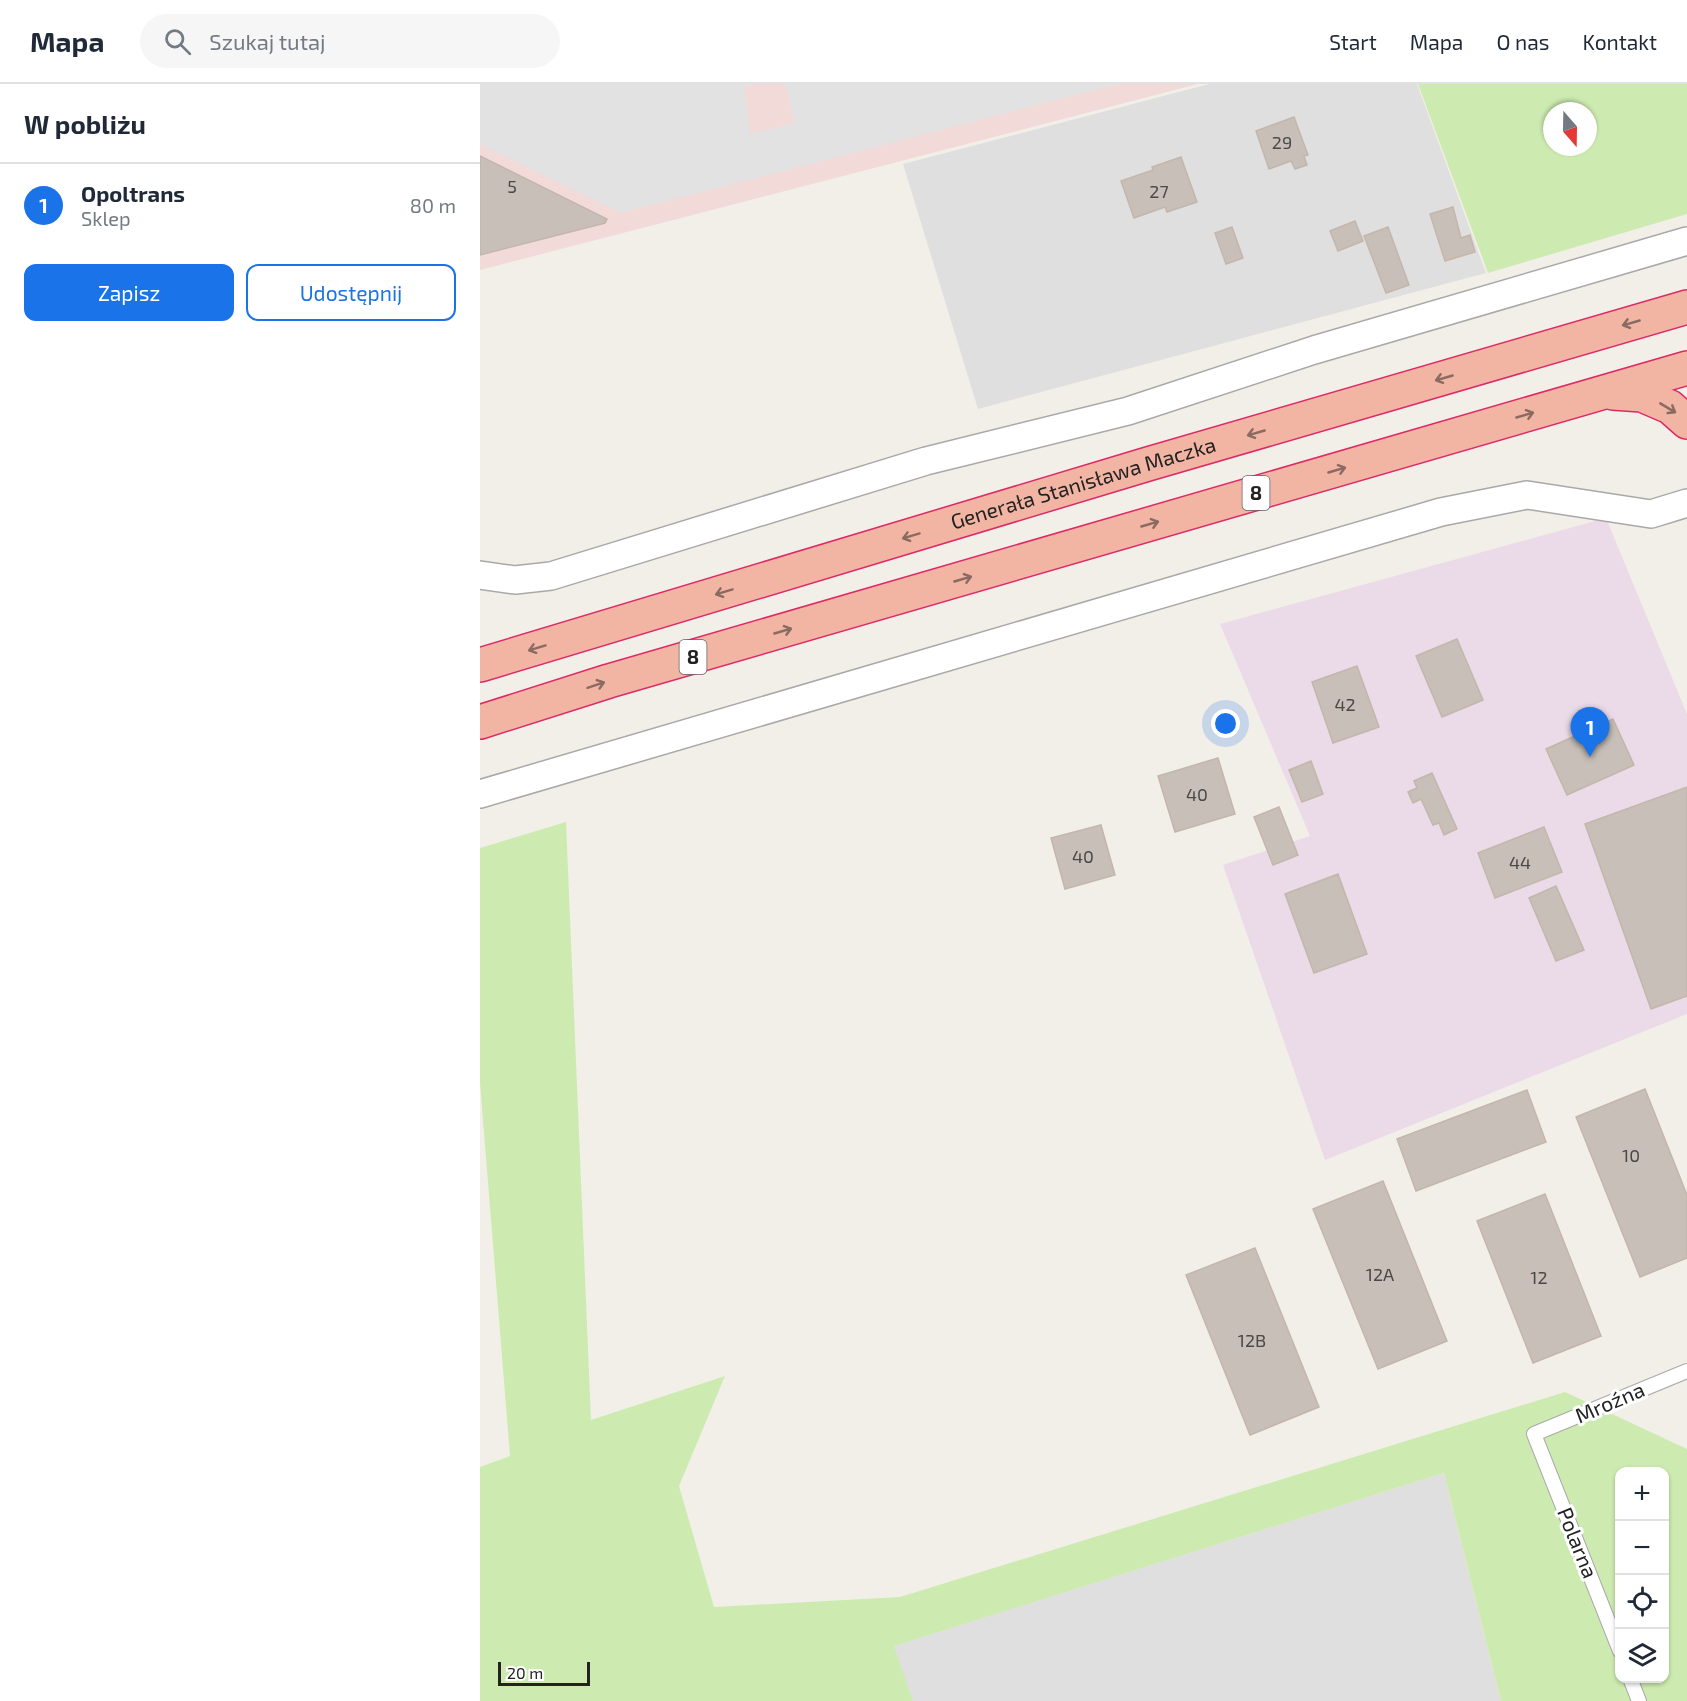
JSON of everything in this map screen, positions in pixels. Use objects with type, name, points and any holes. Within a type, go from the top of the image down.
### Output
[{"type":"highway","name":"Generała Stanisława Maczka","points":[[480,665],[1159,461],[1687,307]]},
{"type":"highway","name":"8","points":[[480,722],[609,681],[1687,368]]},
{"type":"highway","points":[[1606,392],[1642,395],[1670,407],[1687,422]]},
{"type":"street","points":[[480,575],[515,580],[551,576],[926,461],[1128,411],[1314,350],[1687,241]]},
{"type":"street","points":[[480,794],[1441,512],[1527,495],[1651,514],[1687,503]]},
{"type":"lane","name":"Mroźna","points":[[1534,1434],[1687,1371]]},
{"type":"lane","name":"Polarna","points":[[1534,1434],[1615,1638]]},
{"type":"lane","points":[[1632,1683],[1639,1701]]},
{"type":"shaded area","points":[[480,84],[1198,84],[480,270]]},
{"type":"shaded area","points":[[480,84],[755,84],[744,87],[750,134],[795,123],[785,84],[1118,84],[621,213],[480,144]]},
{"type":"shaded area","points":[[1209,84],[1417,84],[1486,273],[978,409],[903,164]]},
{"type":"shaded area","points":[[1606,518],[1687,714],[1687,1014],[1325,1160],[1223,865],[1310,836],[1220,624]]},
{"type":"shaded area","points":[[1444,1473],[1501,1701],[913,1701],[893,1646]]},
{"type":"green space","points":[[1418,84],[1687,84],[1687,214],[1488,273]]},
{"type":"green space","points":[[566,822],[591,1420],[725,1376],[679,1486],[714,1607],[900,1597],[1565,1392],[1687,1449],[1687,1701],[1501,1701],[1444,1473],[894,1646],[913,1701],[480,1701],[480,1467],[510,1456],[480,1083],[480,848]]},
{"type":"building","points":[[1294,117],[1308,155],[1304,156],[1307,165],[1295,169],[1291,161],[1269,169],[1256,131]]},
{"type":"building","points":[[480,156],[607,219],[605,223],[480,255]]},
{"type":"building","points":[[1181,157],[1197,202],[1167,212],[1165,207],[1134,218],[1121,181]]},
{"type":"building","points":[[1453,207],[1461,238],[1470,235],[1475,252],[1445,261],[1430,214]]},
{"type":"building","points":[[1355,221],[1363,241],[1338,251],[1330,231]]},
{"type":"building","points":[[1232,227],[1243,258],[1226,264],[1215,233]]},
{"type":"building","points":[[1388,227],[1409,285],[1386,293],[1364,236]]},
{"type":"building","points":[[1457,639],[1483,700],[1442,717],[1416,656]]},
{"type":"building","points":[[1357,666],[1379,727],[1333,743],[1312,682]]},
{"type":"building","points":[[1613,719],[1634,765],[1567,795],[1546,749]]},
{"type":"building","points":[[1218,758],[1235,814],[1175,832],[1158,776]]},
{"type":"building","points":[[1311,761],[1323,794],[1302,802],[1289,770]]},
{"type":"building","points":[[1432,773],[1457,829],[1444,835],[1439,823],[1433,825],[1421,799],[1413,803],[1408,792],[1417,788],[1414,781]]},
{"type":"building","points":[[1687,787],[1687,996],[1651,1009],[1585,824]]},
{"type":"building","points":[[1279,807],[1298,855],[1273,865],[1254,817]]},
{"type":"building","points":[[1101,825],[1115,875],[1065,889],[1051,838]]},
{"type":"building","points":[[1544,827],[1562,872],[1495,898],[1478,853]]},
{"type":"building","points":[[1338,874],[1367,954],[1314,973],[1285,894]]},
{"type":"building","points":[[1556,886],[1584,950],[1556,961],[1529,898]]},
{"type":"building","points":[[1645,1089],[1687,1195],[1687,1258],[1640,1277],[1576,1117]]},
{"type":"building","points":[[1527,1090],[1546,1142],[1416,1191],[1397,1139]]},
{"type":"building","points":[[1383,1181],[1447,1341],[1378,1369],[1313,1209]]},
{"type":"building","points":[[1545,1194],[1601,1336],[1533,1363],[1477,1221]]},
{"type":"building","points":[[1255,1248],[1319,1407],[1250,1435],[1186,1275]]},
{"type":"place","name":"Opoltrans","points":[[1590,757]]}]
